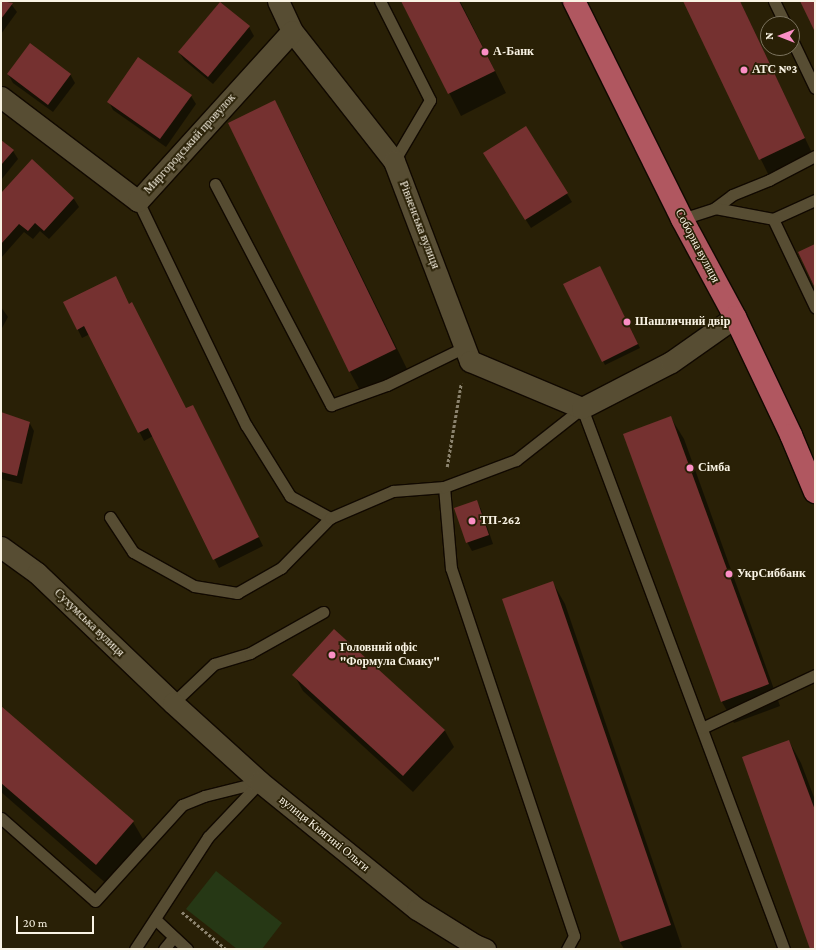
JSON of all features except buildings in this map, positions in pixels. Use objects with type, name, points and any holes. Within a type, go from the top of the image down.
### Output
[{"type":"main road","name":"Соборна вулиця","points":[[574,1],[682,219],[735,316],[791,435],[815,492]]},
{"type":"street","name":"Рівненська вулиця","points":[[278,1],[292,31],[394,161],[468,354]]},
{"type":"street","name":"Миргородський провулок","points":[[1,97],[138,201],[292,31]]},
{"type":"street","points":[[468,354],[582,408],[671,362],[735,316]]},
{"type":"street","name":"Сухумська вулиця","points":[[1,547],[37,573],[173,703]]},
{"type":"street","name":"вулиця Княгині Ольги","points":[[173,703],[260,782],[417,909],[475,945],[485,949]]},
{"type":"lane","points":[[380,1],[430,100],[394,161]]},
{"type":"lane","points":[[774,1],[781,16]]},
{"type":"lane","points":[[800,56],[815,88]]},
{"type":"lane","points":[[682,219],[715,208],[732,195],[769,180],[815,156]]},
{"type":"lane","points":[[215,184],[331,405],[387,386],[468,354]]},
{"type":"lane","points":[[715,208],[773,219],[815,200]]},
{"type":"lane","points":[[138,201],[246,425],[290,496],[330,518]]},
{"type":"lane","points":[[773,219],[815,307]]},
{"type":"lane","points":[[110,517],[133,552],[194,586],[237,593],[281,568],[330,518],[393,491],[444,487],[516,460],[582,408],[784,949]]},
{"type":"lane","points":[[444,487],[451,568],[574,936],[567,949]]},
{"type":"lane","points":[[173,703],[214,664],[250,653],[323,612]]},
{"type":"lane","points":[[702,728],[815,675]]},
{"type":"lane","points":[[1,818],[95,901],[182,805],[204,796],[260,782]]},
{"type":"lane","points":[[135,949],[208,837],[260,782]]},
{"type":"lane","points":[[155,919],[173,938],[187,949]]},
{"type":"lane","points":[[164,949],[173,938]]},
{"type":"path","points":[[444,487],[459,388],[468,354]]},
{"type":"path","points":[[167,900],[226,949]]},
{"type":"green space","points":[[216,871],[282,923],[262,949],[237,949],[186,909]]},
{"type":"place","name":"А-Банк","points":[[485,52]]},
{"type":"place","name":"АТС №3","points":[[744,70]]},
{"type":"place","name":"Шашличний двір","points":[[627,322]]},
{"type":"place","name":"Сімба","points":[[690,468]]},
{"type":"place","name":"ТП-262","points":[[472,521]]},
{"type":"place","name":"УкрСиббанк","points":[[729,574]]},
{"type":"place","name":"Головний офіс \"Формула Смаку\"","points":[[332,655]]}]
